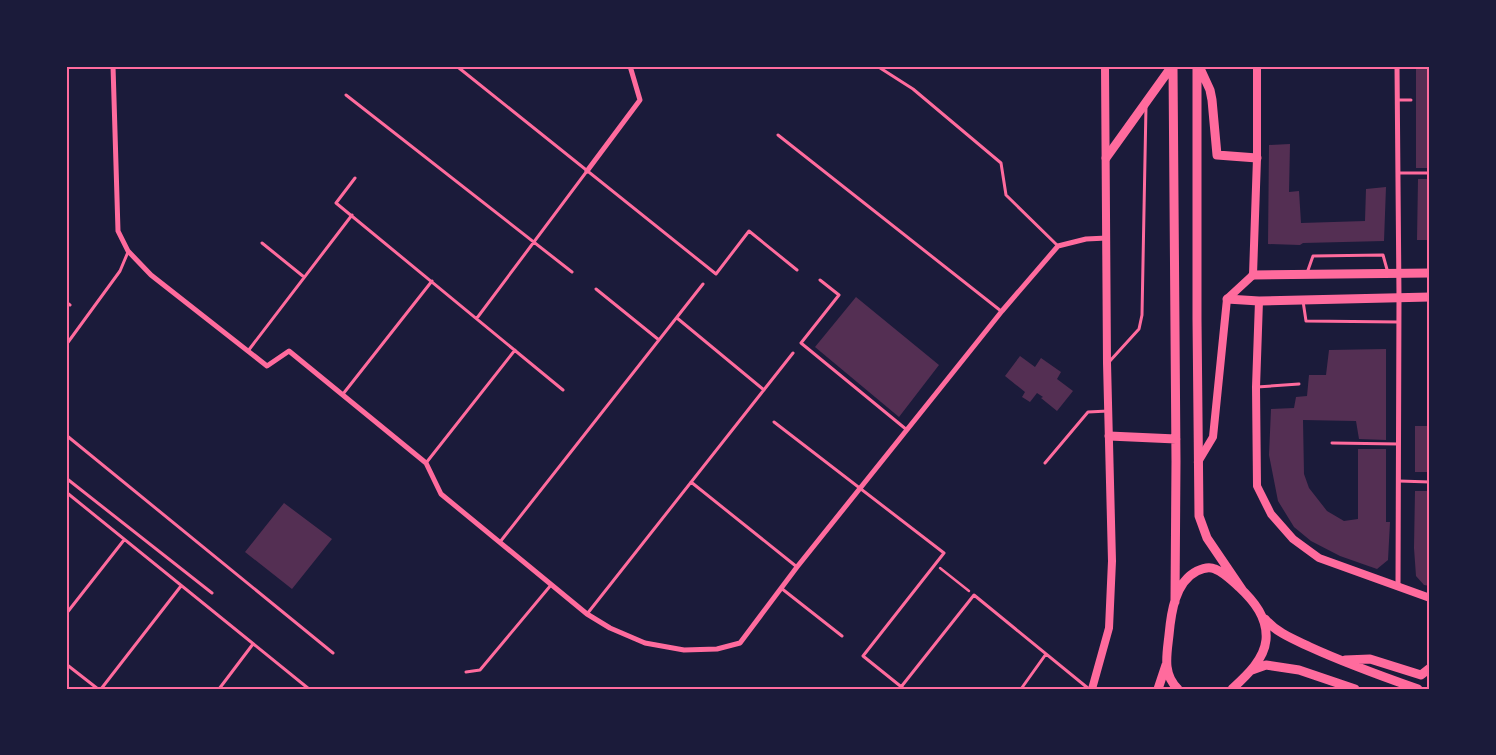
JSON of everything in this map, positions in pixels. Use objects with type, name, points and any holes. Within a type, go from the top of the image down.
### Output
[{"type":"main road","points":[[1106,158],[1172,66]]},
{"type":"main road","points":[[1172,66],[1176,439],[1175,602]]},
{"type":"main road","points":[[1198,66],[1210,90],[1217,155],[1257,158]]},
{"type":"main road","points":[[1198,66],[1198,498],[1202,528],[1243,591]]},
{"type":"main road","points":[[1252,275],[1306,276],[1430,273]]},
{"type":"main road","points":[[1226,299],[1259,301],[1430,297]]},
{"type":"main road","points":[[1109,436],[1176,439]]},
{"type":"main road","points":[[1158,689],[1166,665],[1170,624],[1180,586],[1192,573],[1203,568],[1213,568],[1226,574],[1257,607],[1265,625],[1266,641],[1259,658],[1252,670],[1232,689]]},
{"type":"main road","points":[[1260,614],[1273,628],[1282,634],[1338,660],[1418,689]]},
{"type":"main road","points":[[1338,660],[1370,659],[1421,674],[1430,668]]},
{"type":"main road","points":[[1166,665],[1174,685],[1178,689]]},
{"type":"main road","points":[[1252,670],[1266,665],[1299,670],[1355,689]]},
{"type":"street","points":[[113,66],[118,231],[128,251],[151,275],[266,366],[288,351],[426,463],[441,494],[587,614],[610,628],[645,642],[684,650],[717,649],[740,642],[1002,311],[1058,246],[1086,239],[1107,238]]},
{"type":"street","points":[[587,171],[640,100],[630,66]]},
{"type":"street","points":[[1090,689],[1109,628],[1112,561],[1105,66]]},
{"type":"street","points":[[1198,462],[1213,437],[1226,299],[1252,275],[1257,158],[1257,66]]},
{"type":"street","points":[[1397,66],[1399,297],[1398,588]]},
{"type":"street","points":[[1259,301],[1256,387],[1257,486],[1271,514],[1293,539],[1320,558],[1398,588],[1430,598]]},
{"type":"lane","points":[[460,66],[459,68],[716,274],[749,231],[797,270]]},
{"type":"lane","points":[[877,66],[913,89],[1001,163],[1006,195],[1058,246]]},
{"type":"lane","points":[[346,95],[535,241],[572,272]]},
{"type":"lane","points":[[1397,100],[1411,100]]},
{"type":"lane","points":[[1108,363],[1139,329],[1142,315],[1146,102]]},
{"type":"lane","points":[[778,135],[1002,311]]},
{"type":"lane","points":[[477,318],[587,171]]},
{"type":"lane","points":[[1398,174],[1430,173]]},
{"type":"lane","points":[[355,178],[336,203],[563,390]]},
{"type":"lane","points":[[248,351],[352,216]]},
{"type":"lane","points":[[262,244],[304,277]]},
{"type":"lane","points":[[66,345],[120,271],[128,251]]},
{"type":"lane","points":[[1306,276],[1312,256],[1383,256],[1388,274]]},
{"type":"lane","points":[[820,280],[838,295],[800,344],[907,430]]},
{"type":"lane","points":[[343,394],[432,281]]},
{"type":"lane","points":[[500,543],[703,284]]},
{"type":"lane","points":[[596,289],[659,340]]},
{"type":"lane","points":[[1303,300],[1306,321],[1399,322]]},
{"type":"lane","points":[[66,302],[70,305]]},
{"type":"lane","points":[[677,318],[764,390]]},
{"type":"lane","points":[[426,463],[515,350]]},
{"type":"lane","points":[[587,614],[793,353]]},
{"type":"lane","points":[[1256,387],[1298,384]]},
{"type":"lane","points":[[1045,464],[1088,412],[1109,411]]},
{"type":"lane","points":[[774,422],[944,553],[863,656],[902,688],[974,596],[1090,689]]},
{"type":"lane","points":[[66,435],[333,653]]},
{"type":"lane","points":[[1332,443],[1399,444]]},
{"type":"lane","points":[[66,478],[212,593]]},
{"type":"lane","points":[[1399,481],[1430,482]]},
{"type":"lane","points":[[691,482],[797,568]]},
{"type":"lane","points":[[66,492],[309,689]]},
{"type":"lane","points":[[66,614],[124,540]]},
{"type":"lane","points":[[466,672],[480,670],[551,584]]},
{"type":"lane","points":[[66,664],[100,689],[180,586]]},
{"type":"lane","points":[[781,588],[842,636]]},
{"type":"lane","points":[[219,689],[254,644]]},
{"type":"lane","points":[[1021,689],[1046,654]]},
{"type":"path","points":[[935,564],[974,596]]},
{"type":"building","points":[[1416,66],[1430,66],[1430,168],[1416,168]]},
{"type":"building","points":[[1290,144],[1289,192],[1299,191],[1301,223],[1365,221],[1366,189],[1386,187],[1384,241],[1303,243],[1300,245],[1268,244],[1269,145]]},
{"type":"building","points":[[1418,179],[1430,179],[1430,240],[1417,240]]},
{"type":"building","points":[[856,297],[939,365],[899,417],[815,347]]},
{"type":"building","points":[[1386,349],[1386,440],[1359,439],[1356,421],[1303,420],[1304,474],[1309,488],[1327,511],[1344,521],[1358,519],[1358,449],[1386,449],[1386,522],[1390,522],[1388,560],[1377,569],[1340,556],[1311,541],[1294,527],[1278,501],[1269,455],[1271,409],[1294,408],[1296,397],[1307,396],[1309,375],[1326,375],[1329,350]]},
{"type":"building","points":[[1020,356],[1035,367],[1041,358],[1061,372],[1057,379],[1073,391],[1057,411],[1037,393],[1030,402],[1022,397],[1025,392],[1005,376]]},
{"type":"building","points":[[1415,426],[1430,426],[1430,472],[1415,472]]},
{"type":"building","points":[[1415,491],[1430,491],[1430,586],[1424,585],[1416,576],[1414,548]]},
{"type":"building","points":[[284,503],[332,539],[292,589],[245,552]]}]
